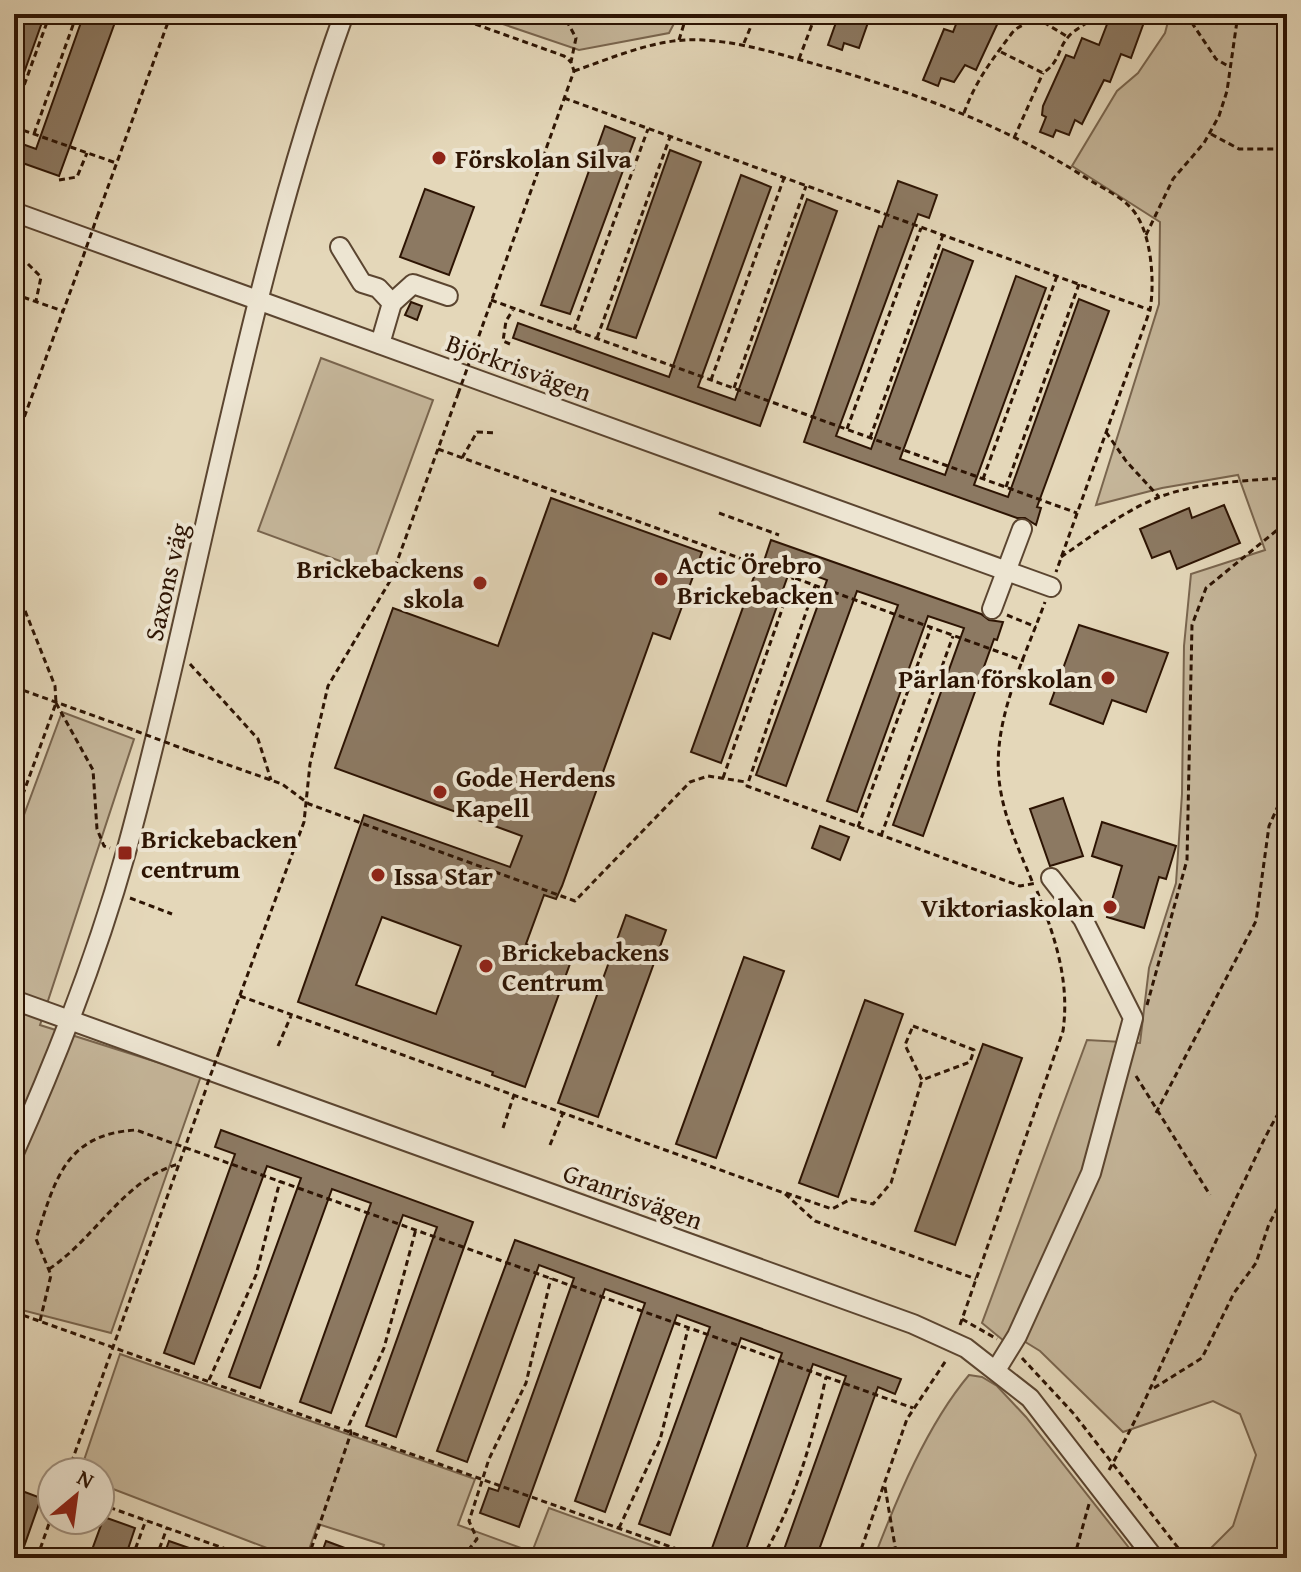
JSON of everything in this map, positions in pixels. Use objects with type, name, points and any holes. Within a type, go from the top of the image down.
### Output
[{"type":"street","name":"Saxons väg","points":[[14,1153],[70,1020],[125,853],[177,650],[259,301],[305,131],[344,14]]},
{"type":"street","name":"Björkrisvägen","points":[[14,212],[1051,587]]},
{"type":"street","points":[[340,247],[362,283],[378,288],[392,303]]},
{"type":"street","points":[[380,344],[392,303],[413,284],[448,296]]},
{"type":"street","points":[[992,609],[1022,529]]},
{"type":"street","points":[[996,1370],[1010,1348],[1091,1173],[1133,1018],[1083,919],[1042,881]]},
{"type":"street","name":"Granrisvägen","points":[[14,1000],[913,1324],[953,1342],[996,1370],[1030,1398],[1154,1558]]},
{"type":"path","points":[[14,113],[50,14]]},
{"type":"path","points":[[34,134],[77,14]]},
{"type":"path","points":[[14,445],[171,14]]},
{"type":"path","points":[[447,14],[564,56],[571,62]]},
{"type":"path","points":[[74,1456],[309,804],[310,764],[328,686],[390,581],[574,71],[571,62],[576,38],[563,14]]},
{"type":"path","points":[[679,40],[687,14]]},
{"type":"path","points":[[743,45],[756,14]]},
{"type":"path","points":[[799,60],[816,14]]},
{"type":"path","points":[[1014,138],[1043,73],[1057,61],[1068,37],[1089,22],[1093,14]]},
{"type":"path","points":[[1186,14],[1216,59],[1230,67]]},
{"type":"path","points":[[1146,235],[1173,179],[1210,133],[1227,91],[1238,14]]},
{"type":"path","points":[[964,113],[981,71],[1001,52],[1013,31],[1035,15],[1068,37]]},
{"type":"path","points":[[574,71],[665,41],[679,40],[743,45],[895,86],[964,113],[1054,158],[1131,207],[1146,235],[1153,295],[1150,310],[1001,729],[999,776],[1012,834],[1042,881],[1062,965],[1066,1008],[1058,1054],[942,1370],[914,1409],[858,1558]]},
{"type":"path","points":[[1001,52],[1043,73]]},
{"type":"path","points":[[564,98],[1150,310]]},
{"type":"path","points":[[14,127],[116,164]]},
{"type":"path","points":[[574,330],[648,129]]},
{"type":"path","points":[[1210,133],[1239,149],[1287,149]]},
{"type":"path","points":[[597,338],[670,137]]},
{"type":"path","points":[[59,180],[77,177],[87,153]]},
{"type":"path","points":[[711,380],[784,178]]},
{"type":"path","points":[[734,388],[806,186]]},
{"type":"path","points":[[847,429],[921,228]]},
{"type":"path","points":[[870,438],[943,235]]},
{"type":"path","points":[[28,264],[41,277],[36,302]]},
{"type":"path","points":[[983,479],[1057,276]]},
{"type":"path","points":[[1006,487],[1079,284]]},
{"type":"path","points":[[14,294],[63,311]]},
{"type":"path","points":[[491,300],[1077,513]]},
{"type":"path","points":[[510,344],[503,341],[504,327],[513,310]]},
{"type":"path","points":[[462,458],[477,432],[496,433]]},
{"type":"path","points":[[1106,432],[1126,461],[1159,497]]},
{"type":"path","points":[[438,449],[1024,661]]},
{"type":"path","points":[[1061,557],[1114,521],[1159,497],[1219,485],[1287,478]]},
{"type":"path","points":[[719,513],[779,535]]},
{"type":"path","points":[[1147,1005],[1187,860],[1192,625],[1206,588],[1287,522]]},
{"type":"path","points":[[723,778],[793,578]]},
{"type":"path","points":[[14,583],[55,686],[56,703],[14,819]]},
{"type":"path","points":[[746,782],[815,586]]},
{"type":"path","points":[[992,609],[1036,627]]},
{"type":"path","points":[[858,828],[931,628]]},
{"type":"path","points":[[881,836],[953,636]]},
{"type":"path","points":[[177,650],[258,739],[271,780]]},
{"type":"path","points":[[14,687],[271,780],[309,804],[575,901],[690,782],[699,777],[746,782],[752,790],[1020,886],[1042,881]]},
{"type":"path","points":[[56,703],[93,770],[97,829],[104,846],[125,853]]},
{"type":"path","points":[[1156,1113],[1256,921],[1269,826],[1287,786]]},
{"type":"path","points":[[149,831],[195,850]]},
{"type":"path","points":[[129,898],[172,914]]},
{"type":"path","points":[[240,996],[832,1209],[851,1199],[873,1204],[891,1183],[922,1080],[905,1045],[913,1026],[974,1050],[970,1062],[922,1080]]},
{"type":"path","points":[[278,1046],[291,1015]]},
{"type":"path","points":[[1123,1053],[1156,1113],[1210,1195]]},
{"type":"path","points":[[503,1128],[514,1095]]},
{"type":"path","points":[[1074,1558],[1084,1512],[1152,1389],[1208,1255],[1269,1125],[1287,1100]]},
{"type":"path","points":[[550,1145],[563,1113]]},
{"type":"path","points":[[40,1321],[51,1275],[36,1239],[48,1200],[70,1158],[88,1140],[108,1131],[136,1130],[914,1409]]},
{"type":"path","points":[[49,1269],[70,1255],[117,1201],[134,1193],[159,1169],[179,1164]]},
{"type":"path","points":[[209,1380],[251,1290],[281,1180]]},
{"type":"path","points":[[1152,1389],[1202,1358],[1234,1293],[1256,1263],[1269,1224],[1287,1191]]},
{"type":"path","points":[[784,1193],[815,1221],[976,1279]]},
{"type":"path","points":[[308,1558],[351,1433],[349,1425],[384,1348],[399,1305],[416,1229]]},
{"type":"path","points":[[462,1558],[477,1539],[469,1521],[482,1479],[526,1383],[551,1278]]},
{"type":"path","points":[[14,1312],[702,1558]]},
{"type":"path","points":[[962,1319],[1010,1348],[1047,1381],[1186,1558]]},
{"type":"path","points":[[619,1528],[664,1428],[689,1328]]},
{"type":"path","points":[[762,1558],[795,1492],[809,1451],[826,1377]]},
{"type":"path","points":[[884,1483],[897,1558]]},
{"type":"path","points":[[116,1510],[251,1558]]},
{"type":"path","points":[[132,1558],[146,1520]]},
{"type":"path","points":[[156,1558],[167,1528]]},
{"type":"path","points":[[37,1558],[45,1536]]},
{"type":"shaded area","points":[[473,14],[679,14],[669,33],[579,50]]},
{"type":"shaded area","points":[[1170,14],[1287,14],[1287,1558],[1203,1556],[1233,1526],[1256,1455],[1240,1414],[1213,1401],[1123,1432],[1040,1351],[1022,1340],[1004,1341],[982,1323],[1087,1040],[1140,1043],[1149,968],[1176,883],[1182,794],[1184,646],[1191,574],[1265,550],[1238,475],[1162,488],[1096,505],[1159,304],[1160,222],[1072,166],[1117,91],[1138,73],[1165,33]]},
{"type":"shaded area","points":[[321,358],[433,400],[370,572],[258,531]]},
{"type":"shaded area","points":[[62,712],[134,739],[40,1025],[201,1076],[111,1333],[14,1308],[14,842]]},
{"type":"shaded area","points":[[120,1354],[475,1479],[458,1525],[532,1552],[549,1508],[687,1558],[379,1558],[384,1545],[318,1524],[306,1558],[293,1558],[116,1490],[116,1456],[85,1456]]},
{"type":"shaded area","points":[[969,1375],[982,1377],[997,1386],[1026,1417],[1137,1558],[874,1558],[927,1439]]},
{"type":"building","points":[[14,14],[45,14],[16,95],[14,95]]},
{"type":"building","points":[[84,14],[118,14],[59,176],[14,160],[14,141],[36,149]]},
{"type":"building","points":[[839,14],[871,14],[859,48],[844,43],[842,50],[828,45]]},
{"type":"building","points":[[960,14],[1002,14],[976,70],[965,65],[954,82],[941,78],[938,86],[923,80],[944,29],[953,32]]},
{"type":"building","points":[[1111,14],[1147,14],[1131,58],[1121,54],[1110,82],[1104,80],[1082,124],[1075,120],[1069,135],[1056,130],[1053,137],[1040,132],[1046,117],[1042,115],[1043,106],[1066,55],[1074,58],[1082,38],[1099,45]]},
{"type":"building","points":[[605,126],[635,138],[570,314],[541,305]]},
{"type":"building","points":[[670,150],[701,162],[636,338],[607,329]]},
{"type":"building","points":[[741,175],[771,187],[698,387],[735,400],[807,199],[837,211],[760,426],[513,338],[518,323],[669,377]]},
{"type":"building","points":[[898,181],[937,195],[929,218],[918,214],[836,436],[871,449],[943,249],[973,261],[900,459],[945,475],[1016,276],[1046,288],[974,485],[1008,497],[1079,299],[1109,311],[1037,507],[1041,508],[1036,525],[1025,518],[1017,518],[804,442],[879,226],[882,227]]},
{"type":"building","points":[[425,189],[474,207],[449,275],[400,257]]},
{"type":"building","points":[[411,302],[422,306],[417,320],[405,315]]},
{"type":"building","points":[[551,498],[702,552],[670,639],[653,633],[562,886],[556,899],[544,895],[526,944],[571,961],[525,1087],[492,1075],[493,1072],[298,1002],[364,815],[510,867],[522,836],[335,768],[393,608],[498,646]],"holes":[[[382,917],[461,946],[436,1014],[356,985]]]},
{"type":"building","points":[[1224,505],[1240,543],[1177,569],[1170,551],[1152,558],[1140,529],[1189,508],[1192,518]]},
{"type":"building","points":[[771,540],[981,614],[989,620],[1003,622],[997,640],[994,639],[923,836],[893,825],[964,628],[928,616],[857,812],[827,801],[898,605],[857,591],[786,786],[756,775],[827,580],[791,567],[721,763],[691,752],[755,574],[759,576]]},
{"type":"building","points":[[1079,625],[1168,653],[1146,712],[1112,700],[1103,724],[1050,704]]},
{"type":"building","points":[[1063,798],[1083,856],[1050,866],[1030,809]]},
{"type":"building","points":[[1102,822],[1176,846],[1166,879],[1159,877],[1144,928],[1107,917],[1122,866],[1092,856]]},
{"type":"building","points":[[820,826],[849,837],[840,860],[812,848]]},
{"type":"building","points":[[626,915],[666,930],[598,1117],[558,1103]]},
{"type":"building","points":[[744,957],[784,971],[716,1158],[676,1144]]},
{"type":"building","points":[[865,1000],[903,1014],[838,1197],[799,1183]]},
{"type":"building","points":[[983,1044],[1022,1058],[955,1245],[915,1231]]},
{"type":"building","points":[[221,1130],[473,1222],[396,1437],[366,1426],[437,1227],[403,1215],[331,1413],[300,1402],[371,1203],[332,1189],[260,1388],[229,1377],[301,1178],[267,1166],[194,1364],[164,1353],[235,1154],[215,1147]]},
{"type":"building","points":[[515,1240],[901,1379],[895,1394],[878,1387],[816,1558],[781,1558],[846,1376],[813,1364],[743,1558],[711,1551],[782,1353],[741,1338],[670,1535],[639,1524],[710,1327],[677,1315],[605,1512],[575,1501],[645,1303],[605,1289],[519,1527],[480,1513],[489,1488],[498,1491],[574,1278],[539,1265],[467,1462],[437,1451]]},
{"type":"building","points":[[14,1488],[36,1496],[36,1512],[20,1558],[14,1558]]},
{"type":"building","points":[[116,1521],[135,1528],[125,1558],[89,1558],[97,1536],[116,1536]]},
{"type":"building","points":[[169,1541],[212,1556],[212,1558],[163,1558]]},
{"type":"building","points":[[326,1541],[369,1557],[369,1558],[320,1558]]},
{"type":"place","name":"Förskolan Silva","points":[[439,158]]},
{"type":"place","name":"Actic Örebro Brickebacken","points":[[661,579]]},
{"type":"place","name":"Brickebackens skola","points":[[480,583]]},
{"type":"place","name":"Pärlan förskolan","points":[[1108,678]]},
{"type":"place","name":"Gode Herdens Kapell","points":[[440,792]]},
{"type":"place","name":"Brickebacken centrum","points":[[125,853]]},
{"type":"place","name":"Issa Star","points":[[378,875]]},
{"type":"place","name":"Viktoriaskolan","points":[[1110,907]]},
{"type":"place","name":"Brickebackens Centrum","points":[[486,966]]}]
